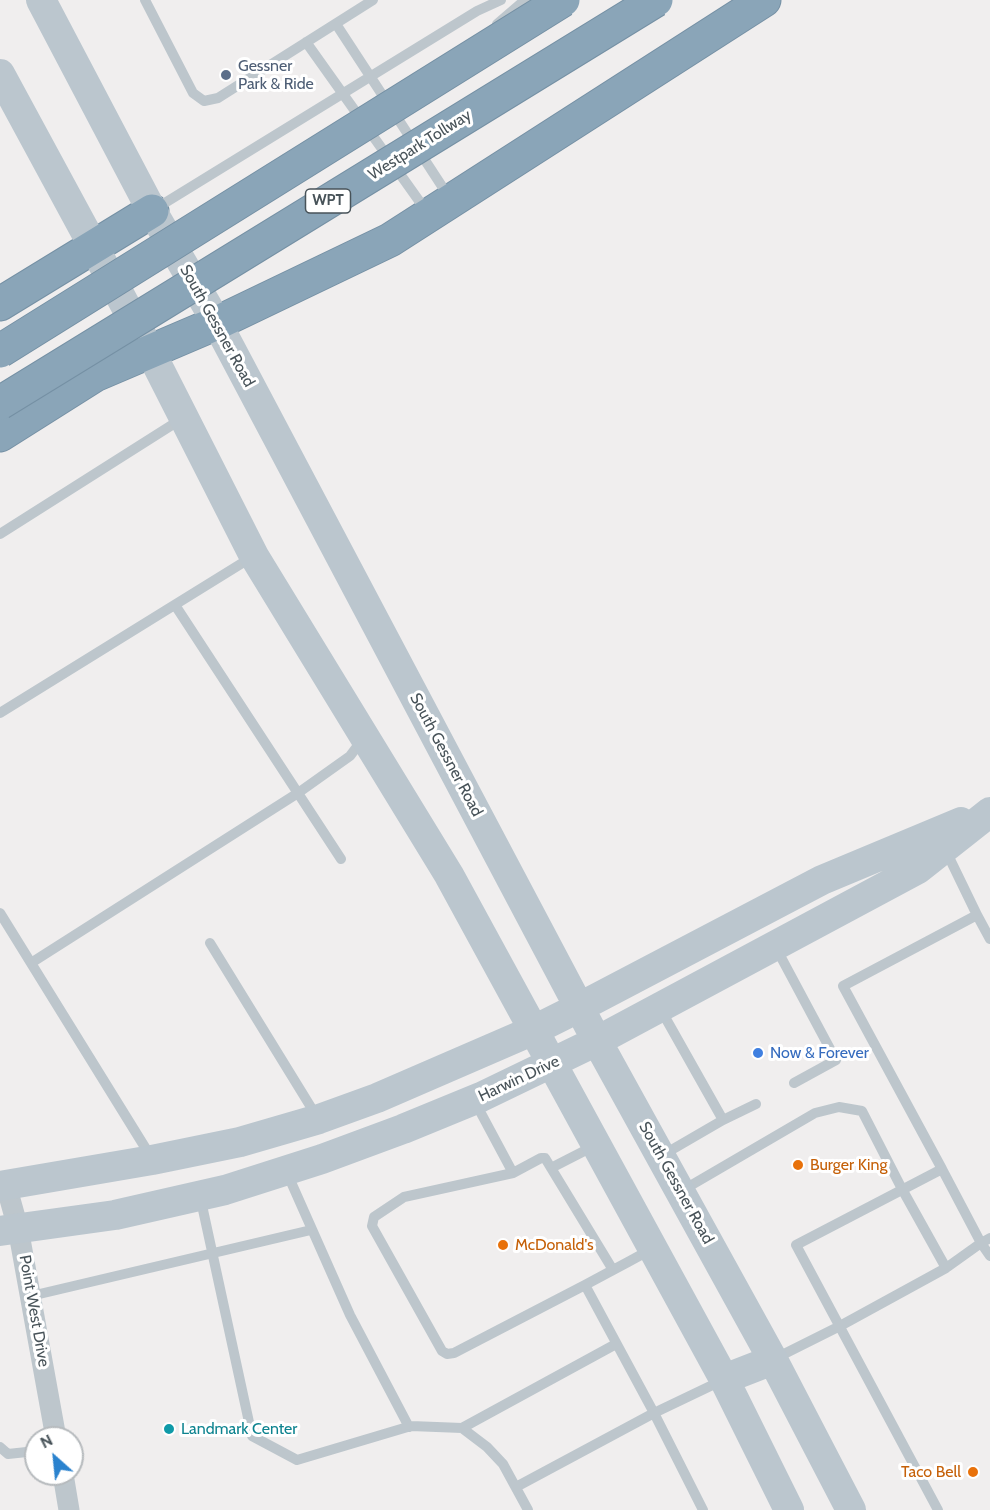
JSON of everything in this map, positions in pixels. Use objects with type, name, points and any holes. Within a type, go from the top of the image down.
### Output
[{"type":"highway","name":"WPT","points":[[0,351],[563,0]]},
{"type":"highway","name":"Westpark Tollway","points":[[0,403],[656,0]]},
{"type":"highway","points":[[0,435],[95,375],[217,323],[390,240],[764,0]]},
{"type":"highway","points":[[0,304],[152,211]]},
{"type":"main road","name":"South Gessner Road","points":[[41,0],[152,211],[217,323],[597,1041],[773,1360],[851,1510]]},
{"type":"main road","points":[[0,74],[150,351],[254,556],[449,875],[724,1379],[789,1510]]},
{"type":"main road","name":"Harwin Drive","points":[[9,1229],[115,1215],[225,1190],[322,1159],[474,1100],[597,1041],[918,868],[990,811]]},
{"type":"main road","name":"Harwin Drive","points":[[3,1186],[240,1143],[319,1119],[377,1098],[580,1008],[822,880],[990,811]]},
{"type":"main road","points":[[866,862],[883,887]]},
{"type":"main road","points":[[724,1379],[773,1360]]},
{"type":"street","name":"Point West Drive","points":[[3,1186],[9,1229],[31,1296],[54,1426]]},
{"type":"street","points":[[65,1486],[69,1510]]},
{"type":"lane","points":[[145,0],[193,93],[204,101],[218,98],[374,0]]},
{"type":"lane","points":[[152,211],[477,11],[501,0]]},
{"type":"lane","points":[[489,31],[525,0]]},
{"type":"lane","points":[[336,24],[393,111],[440,207]]},
{"type":"lane","points":[[306,42],[343,94],[440,207]]},
{"type":"lane","points":[[393,111],[393,97],[402,86]]},
{"type":"lane","points":[[0,534],[183,418]]},
{"type":"lane","points":[[0,713],[254,556]]},
{"type":"lane","points":[[175,605],[341,859]]},
{"type":"lane","points":[[31,963],[298,793],[350,756],[364,738]]},
{"type":"lane","points":[[944,848],[990,939]]},
{"type":"lane","points":[[0,913],[152,1160]]},
{"type":"lane","points":[[977,915],[843,986],[942,1169],[985,1240],[990,1256]]},
{"type":"lane","points":[[210,944],[319,1119]]},
{"type":"lane","points":[[775,946],[836,1060],[794,1083]]},
{"type":"lane","points":[[660,1008],[723,1120]]},
{"type":"lane","points":[[474,1100],[513,1173]]},
{"type":"lane","points":[[661,1156],[723,1120],[756,1104]]},
{"type":"lane","points":[[680,1191],[815,1113],[838,1107],[862,1112],[946,1268]]},
{"type":"lane","points":[[551,1168],[596,1144]]},
{"type":"lane","points":[[613,1270],[545,1158],[513,1173],[404,1197],[374,1217],[372,1226],[442,1351],[447,1354],[454,1353],[585,1285],[613,1270],[653,1248]]},
{"type":"lane","points":[[938,1510],[796,1245],[942,1169]]},
{"type":"lane","points":[[286,1170],[350,1315],[409,1427]]},
{"type":"lane","points":[[200,1196],[252,1436],[297,1460],[409,1427],[462,1428],[616,1344]]},
{"type":"lane","points":[[31,1296],[311,1230]]},
{"type":"lane","points":[[773,1360],[946,1268],[985,1240]]},
{"type":"lane","points":[[585,1285],[703,1510]]},
{"type":"lane","points":[[516,1487],[654,1413],[724,1379]]},
{"type":"lane","points":[[462,1428],[503,1464],[528,1510]]},
{"type":"lane","points":[[0,1447],[8,1454],[24,1452]]},
{"type":"place","name":"Gessner Park & Ride","points":[[226,75]]},
{"type":"place","name":"Now & Forever","points":[[758,1053]]},
{"type":"place","name":"Burger King","points":[[798,1165]]},
{"type":"place","name":"McDonald's","points":[[503,1245]]},
{"type":"place","name":"Landmark Center","points":[[169,1429]]},
{"type":"place","name":"Taco Bell","points":[[973,1472]]}]
